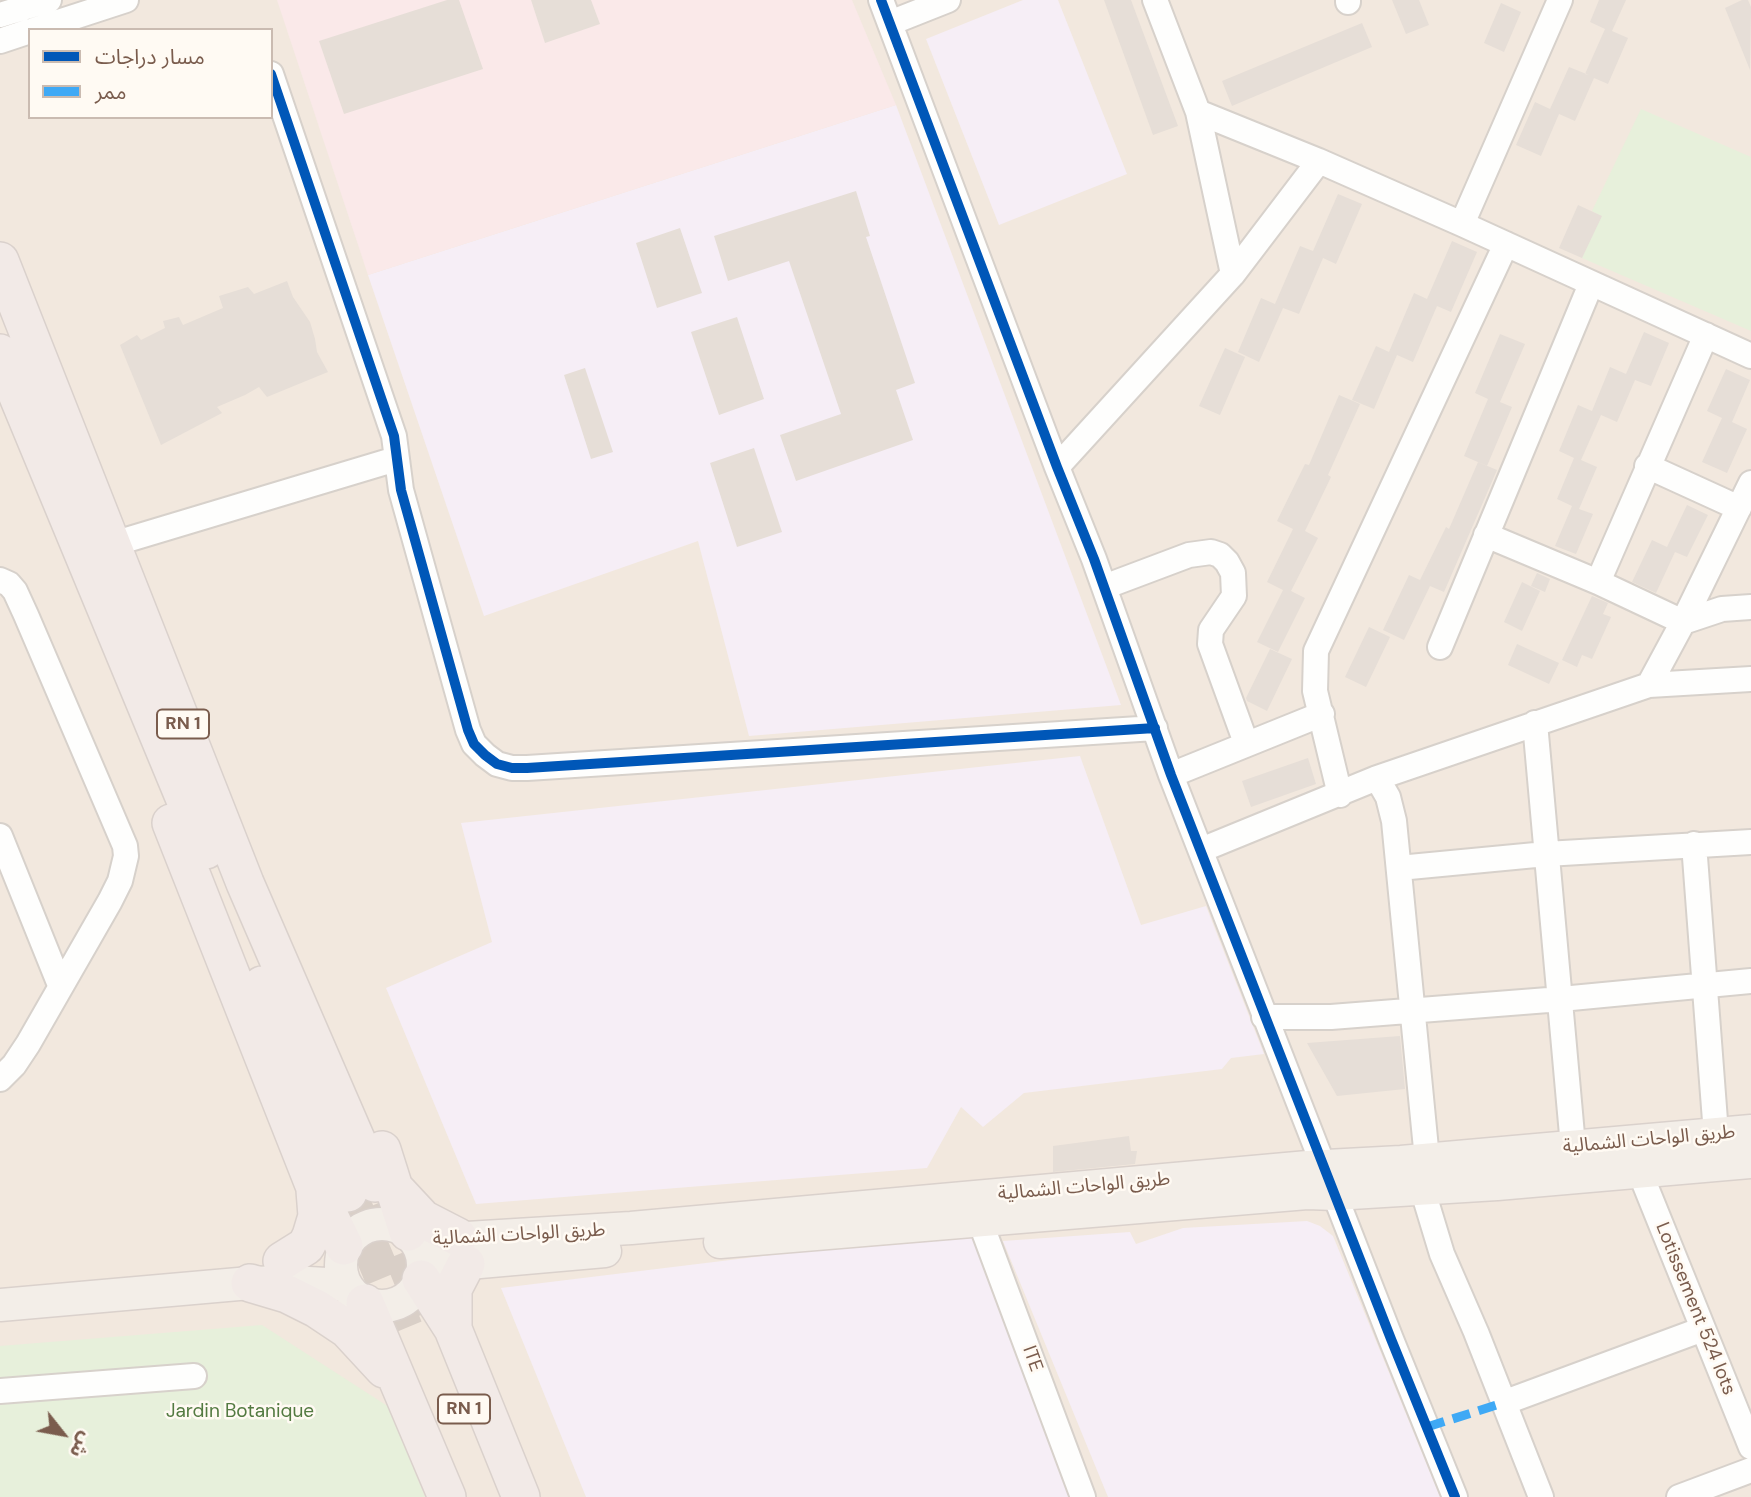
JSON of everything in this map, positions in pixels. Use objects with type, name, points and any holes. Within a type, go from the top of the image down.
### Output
[{"type":"highway","name":"RN 1","points":[[0,261],[245,883],[357,1187]]},
{"type":"highway","name":"RN 1","points":[[0,353],[126,658],[357,1187]]},
{"type":"highway","points":[[343,1249],[357,1187]]},
{"type":"highway","points":[[357,1187],[423,1219],[462,1251],[453,1289],[429,1327]]},
{"type":"highway","points":[[357,1187],[417,1255],[429,1327],[521,1497]]},
{"type":"highway","points":[[282,1261],[306,1246],[317,1216],[357,1187]]},
{"type":"highway","points":[[250,1283],[287,1294],[317,1309],[347,1329],[372,1354],[405,1397]]},
{"type":"highway","points":[[355,1294],[405,1397],[447,1497]]},
{"type":"highway","name":"RN 1","points":[[429,1327],[471,1497]]},
{"type":"highway","name":"RN 1","points":[[429,1327],[499,1497]]},
{"type":"main road","name":"طريق الواحات الشمالية","points":[[462,1251],[631,1228],[1424,1174],[1573,1146],[1751,1131]]},
{"type":"main road","name":"طريق الواحات الشمالية","points":[[1424,1174],[1497,1184],[1751,1162]]},
{"type":"main road","name":"طريق الواحات الشمالية","points":[[417,1255],[980,1221],[1307,1193],[1330,1180]]},
{"type":"main road","points":[[0,1305],[250,1283],[290,1282],[355,1294],[387,1306],[408,1297],[417,1255],[397,1226],[373,1224],[351,1236],[343,1249],[340,1269],[355,1294]]},
{"type":"main road","points":[[0,1290],[282,1261],[343,1249]]},
{"type":"street","points":[[0,15],[49,0]]},
{"type":"street","points":[[38,28],[126,0]]},
{"type":"street","points":[[881,0],[1104,587],[1171,775],[1455,1497]]},
{"type":"street","points":[[890,23],[948,0]]},
{"type":"street","points":[[1154,0],[1198,112],[1233,274]]},
{"type":"street","points":[[1462,224],[1560,0]]},
{"type":"street","points":[[0,41],[28,31]]},
{"type":"street","points":[[273,80],[394,436],[401,490],[468,730],[474,744],[497,764],[512,768],[584,765],[1155,728]]},
{"type":"street","points":[[1198,112],[1319,161],[1462,224],[1751,356]]},
{"type":"street","points":[[1057,467],[1233,274],[1319,161]]},
{"type":"street","points":[[1340,795],[1315,691],[1316,652],[1506,244]]},
{"type":"street","points":[[1440,647],[1591,284]]},
{"type":"street","points":[[1598,582],[1706,335]]},
{"type":"street","points":[[113,544],[396,459]]},
{"type":"street","points":[[1647,466],[1739,508]]},
{"type":"street","points":[[1649,685],[1726,537],[1751,482]]},
{"type":"street","points":[[1486,535],[1598,582],[1683,622],[1722,609],[1751,607]]},
{"type":"street","points":[[1726,537],[1751,535]]},
{"type":"street","points":[[1104,587],[1189,555],[1211,552],[1220,555],[1227,562],[1233,573],[1234,596],[1211,630],[1210,644],[1246,743]]},
{"type":"street","points":[[0,580],[15,591],[125,846],[126,856],[120,881],[28,1044],[14,1065],[0,1079]]},
{"type":"street","points":[[1201,850],[1377,778],[1649,685],[1751,679]]},
{"type":"street","points":[[1171,775],[1322,714]]},
{"type":"street","points":[[1535,723],[1573,1146]]},
{"type":"street","points":[[1377,778],[1391,806],[1414,1011],[1424,1174],[1442,1254],[1541,1497]]},
{"type":"street","points":[[0,836],[60,985]]},
{"type":"street","points":[[1399,867],[1546,854],[1751,842]]},
{"type":"street","points":[[1694,844],[1716,1134]]},
{"type":"street","points":[[1264,1017],[1331,1017],[1414,1011],[1751,981]]},
{"type":"street","name":"Lotissement 524 lots","points":[[1639,1170],[1751,1447]]},
{"type":"street","name":"ITE","points":[[980,1221],[1083,1497]]},
{"type":"street","points":[[1503,1403],[1703,1329]]},
{"type":"street","points":[[0,1391],[194,1377]]},
{"type":"street","points":[[1679,1497],[1751,1470]]},
{"type":"shaded area","points":[[0,0],[1751,0],[1751,1497],[0,1497]]},
{"type":"shaded area","points":[[277,0],[852,0],[896,105],[368,275]]},
{"type":"shaded area","points":[[1023,0],[1058,0],[1127,174],[999,225],[926,39]]},
{"type":"shaded area","points":[[896,105],[1121,705],[749,736],[698,541],[484,616],[368,275]]},
{"type":"shaded area","points":[[1080,756],[1141,925],[1206,906],[1264,1054],[1231,1058],[1222,1069],[1024,1093],[983,1127],[961,1107],[927,1168],[476,1204],[386,988],[492,942],[461,823]]},
{"type":"shaded area","points":[[1307,1221],[1320,1226],[1333,1236],[1440,1497],[1108,1497],[1003,1241],[1130,1232],[1136,1244],[1183,1228]]},
{"type":"shaded area","points":[[976,1230],[1086,1497],[586,1497],[501,1288]]},
{"type":"green space","points":[[1641,109],[1751,157],[1751,331],[1582,258],[1601,216],[1592,211]]},
{"type":"green space","name":"Jardin Botanique","points":[[262,1325],[389,1407],[425,1497],[0,1497],[0,1346]]},
{"type":"building","points":[[447,0],[459,0],[483,69],[344,114],[319,41]]},
{"type":"building","points":[[531,0],[591,0],[600,24],[545,43]]},
{"type":"building","points":[[1104,0],[1131,0],[1178,126],[1153,135]]},
{"type":"building","points":[[1392,0],[1419,0],[1429,25],[1406,34]]},
{"type":"building","points":[[1599,0],[1626,0],[1612,31],[1628,38],[1608,84],[1594,78],[1575,121],[1559,114],[1541,156],[1516,145],[1535,102],[1550,109],[1569,67],[1585,73],[1605,29],[1590,22]]},
{"type":"building","points":[[1748,0],[1751,7],[1750,70],[1725,8]]},
{"type":"building","points":[[1501,3],[1521,12],[1504,52],[1484,43]]},
{"type":"building","points":[[1362,23],[1372,47],[1232,106],[1222,81]]},
{"type":"building","points":[[856,191],[870,236],[866,237],[915,383],[896,390],[913,440],[796,481],[780,435],[841,414],[789,261],[728,281],[714,236]]},
{"type":"building","points":[[1338,194],[1362,204],[1336,264],[1323,258],[1299,314],[1283,308],[1259,362],[1238,352],[1261,298],[1275,304],[1300,246],[1313,251]]},
{"type":"building","points":[[1578,205],[1602,216],[1582,258],[1559,248]]},
{"type":"building","points":[[680,228],[702,293],[657,308],[636,243]]},
{"type":"building","points":[[1452,241],[1477,252],[1451,312],[1437,306],[1413,362],[1397,355],[1374,409],[1352,400],[1376,346],[1389,352],[1414,293],[1427,299]]},
{"type":"building","points":[[287,281],[293,297],[310,322],[317,352],[328,372],[267,397],[259,387],[217,407],[222,413],[161,445],[120,345],[137,335],[141,340],[165,328],[163,321],[179,317],[183,325],[223,308],[219,296],[248,287],[254,294]]},
{"type":"building","points":[[737,317],[764,399],[719,415],[691,332]]},
{"type":"building","points":[[1644,332],[1669,343],[1651,386],[1635,380],[1617,422],[1601,415],[1581,460],[1597,467],[1579,509],[1593,514],[1576,554],[1555,546],[1572,506],[1557,499],[1574,458],[1559,451],[1578,405],[1592,411],[1610,367],[1626,374]]},
{"type":"building","points":[[1500,334],[1525,344],[1500,402],[1512,407],[1487,466],[1464,456],[1488,399],[1475,393]]},
{"type":"building","points":[[1225,348],[1245,357],[1220,415],[1199,406]]},
{"type":"building","points":[[585,368],[613,452],[591,459],[564,375]]},
{"type":"building","points":[[1726,369],[1750,380],[1732,422],[1747,429],[1727,473],[1702,462],[1722,418],[1707,411]]},
{"type":"building","points":[[1339,395],[1360,404],[1328,475],[1331,477],[1305,531],[1318,538],[1291,591],[1305,598],[1278,652],[1257,642],[1283,590],[1267,582],[1293,529],[1277,521],[1305,464],[1309,465]]},
{"type":"building","points":[[754,448],[782,532],[737,547],[710,463]]},
{"type":"building","points":[[1478,462],[1497,470],[1444,592],[1430,586],[1404,640],[1383,630],[1409,575],[1420,580],[1446,527],[1449,529]]},
{"type":"building","points":[[1687,505],[1708,515],[1687,557],[1675,552],[1656,593],[1632,582],[1652,540],[1667,547]]},
{"type":"building","points":[[1537,573],[1550,579],[1545,592],[1531,586]]},
{"type":"building","points":[[1522,582],[1540,591],[1522,631],[1504,622]]},
{"type":"building","points":[[1592,596],[1608,603],[1603,614],[1611,617],[1592,659],[1582,655],[1577,667],[1562,660]]},
{"type":"building","points":[[1369,627],[1390,637],[1366,687],[1345,677]]},
{"type":"building","points":[[1517,644],[1559,663],[1549,684],[1508,665]]},
{"type":"building","points":[[1270,649],[1292,659],[1267,711],[1246,698]]},
{"type":"building","points":[[1308,758],[1316,784],[1251,807],[1242,781]]},
{"type":"building","points":[[1400,1036],[1405,1089],[1337,1096],[1307,1043]]},
{"type":"building","points":[[1129,1136],[1131,1151],[1137,1151],[1135,1164],[1053,1172],[1053,1146]]},
{"type":"tunnel","points":[[348,1193],[405,1330]]},
{"type":"tunnel","points":[[381,1202],[426,1313]]},
{"type":"marked path","points":[[1427,1427],[1503,1403]]},
{"type":"cycle path","points":[[881,0],[1094,559],[1171,775],[1455,1497]]},
{"type":"cycle path","points":[[273,80],[394,436],[401,490],[468,730],[474,744],[497,764],[527,768],[1155,728]]}]
